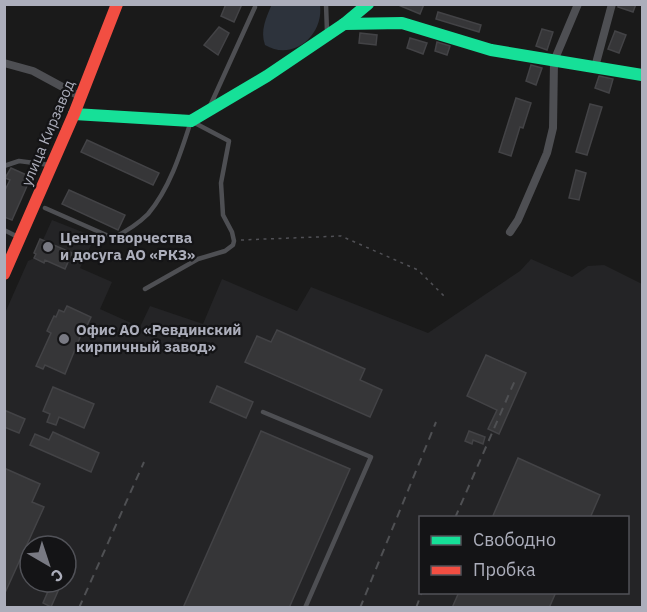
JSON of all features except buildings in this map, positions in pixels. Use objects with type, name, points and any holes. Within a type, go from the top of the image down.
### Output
[{"type":"street","name":"улица Кирзавод","points":[[4,274],[74,114],[117,4]]},
{"type":"street","points":[[74,114],[191,121],[267,76],[344,24],[368,4]]},
{"type":"street","points":[[510,232],[523,210],[550,141],[554,113],[552,76],[554,61],[578,4]]},
{"type":"street","points":[[595,67],[612,4]]},
{"type":"street","points":[[344,24],[402,23],[491,50],[642,75]]},
{"type":"street","points":[[4,63],[33,71],[81,97]]},
{"type":"lane","points":[[326,4],[327,35]]},
{"type":"lane","points":[[208,111],[255,8]]},
{"type":"lane","points":[[45,208],[113,238],[147,215],[161,195],[178,159],[191,121],[230,141],[221,183],[223,215],[234,241],[233,245],[225,251],[198,259],[145,289]]},
{"type":"lane","points":[[4,166],[19,161],[50,165]]},
{"type":"lane","points":[[4,230],[20,237]]},
{"type":"lane","points":[[263,412],[371,458],[304,608]]},
{"type":"path","points":[[234,241],[340,236],[418,270],[446,298]]},
{"type":"shaded area","points":[[272,4],[320,5],[317,26],[305,43],[286,50],[265,45],[263,29]]},
{"type":"shaded area","points":[[52,220],[95,237],[80,268],[112,282],[100,309],[140,327],[150,306],[203,324],[222,279],[297,311],[311,287],[428,333],[520,271],[531,259],[572,277],[588,266],[604,265],[642,284],[642,607],[5,608],[5,313],[28,261],[35,258],[34,253]]},
{"type":"railway","points":[[456,516],[516,378]]},
{"type":"railway","points":[[360,608],[436,422]]},
{"type":"railway","points":[[79,608],[144,462]]},
{"type":"railway","points":[[416,608],[421,594]]},
{"type":"traffic: fast","points":[[74,114],[191,121],[267,76],[344,24],[368,4]]},
{"type":"traffic: fast","points":[[344,24],[402,23],[491,50],[642,75]]},
{"type":"traffic: jam","points":[[4,274],[74,114],[117,4]]},
{"type":"place","name":"Центр творчества и досуга АО «РКЗ»","points":[[48,247]]},
{"type":"place","name":"Офис АО «Ревдинский кирпичный завод»","points":[[64,339]]}]
